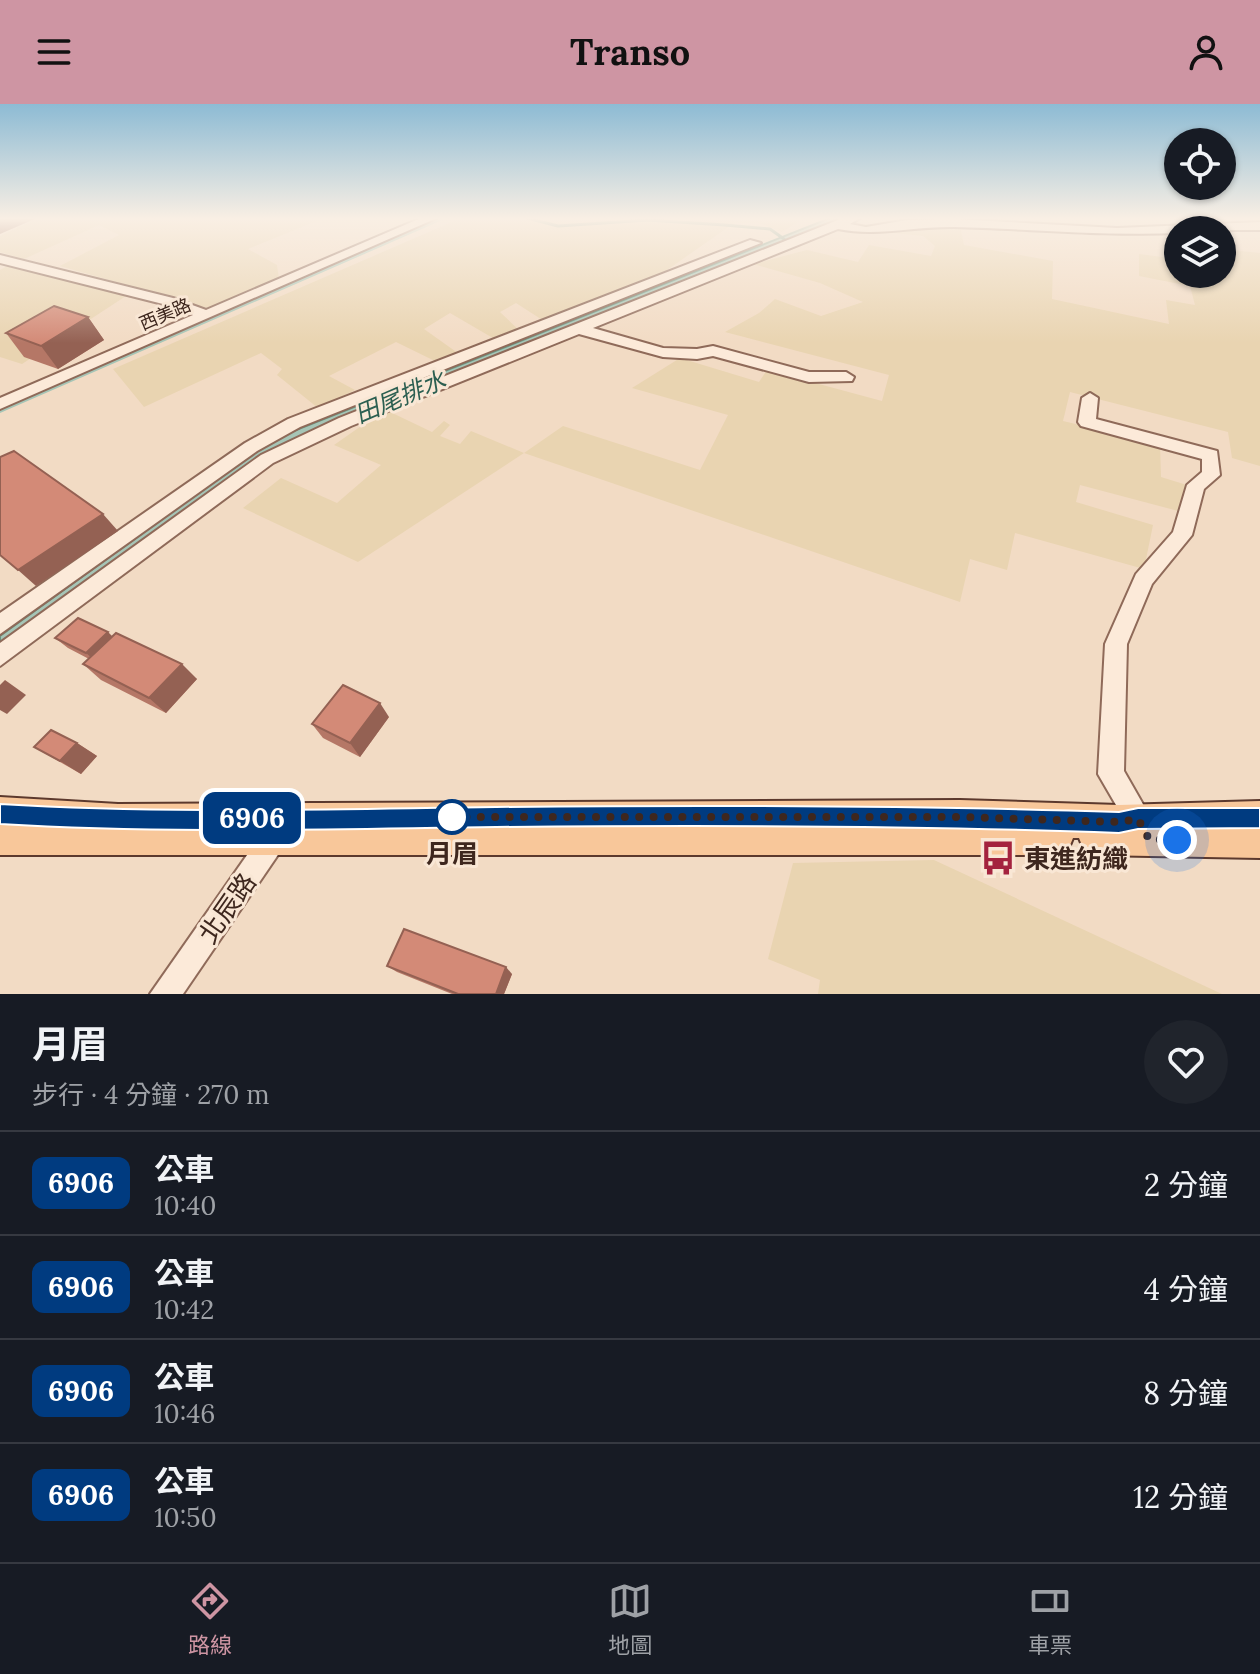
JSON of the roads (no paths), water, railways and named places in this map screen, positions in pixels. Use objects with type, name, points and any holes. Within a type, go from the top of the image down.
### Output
[{"type":"main road","points":[[0,814],[277,828],[919,836],[1144,829],[1260,818]]},
{"type":"main road","points":[[0,838],[277,828]]},
{"type":"main road","points":[[1144,829],[1260,841]]},
{"type":"street","points":[[2,260],[168,301],[207,315]]},
{"type":"street","name":"西美路","points":[[0,404],[335,260]]},
{"type":"street","points":[[0,625],[251,447],[294,423],[713,260]]},
{"type":"street","points":[[0,656],[267,459],[345,422],[751,260]]},
{"type":"street","points":[[579,329],[676,354],[697,355],[713,351],[809,377],[846,377]]},
{"type":"street","points":[[1090,398],[1087,422],[1211,455],[1211,475],[1196,485],[1182,535],[1143,580],[1116,644],[1111,774],[1144,829]]},
{"type":"street","points":[[251,447],[267,459]]},
{"type":"street","name":"北辰路","points":[[165,994],[277,828]]},
{"type":"water","name":"田尾排水","points":[[725,260],[748,260],[275,451],[0,651],[0,636],[249,456],[291,432]]},
{"type":"waterway","points":[[0,409],[347,260]]},
{"type":"place","name":"月眉","points":[[452,817]]},
{"type":"place","name":"東進紡織","points":[[998,858]]}]
